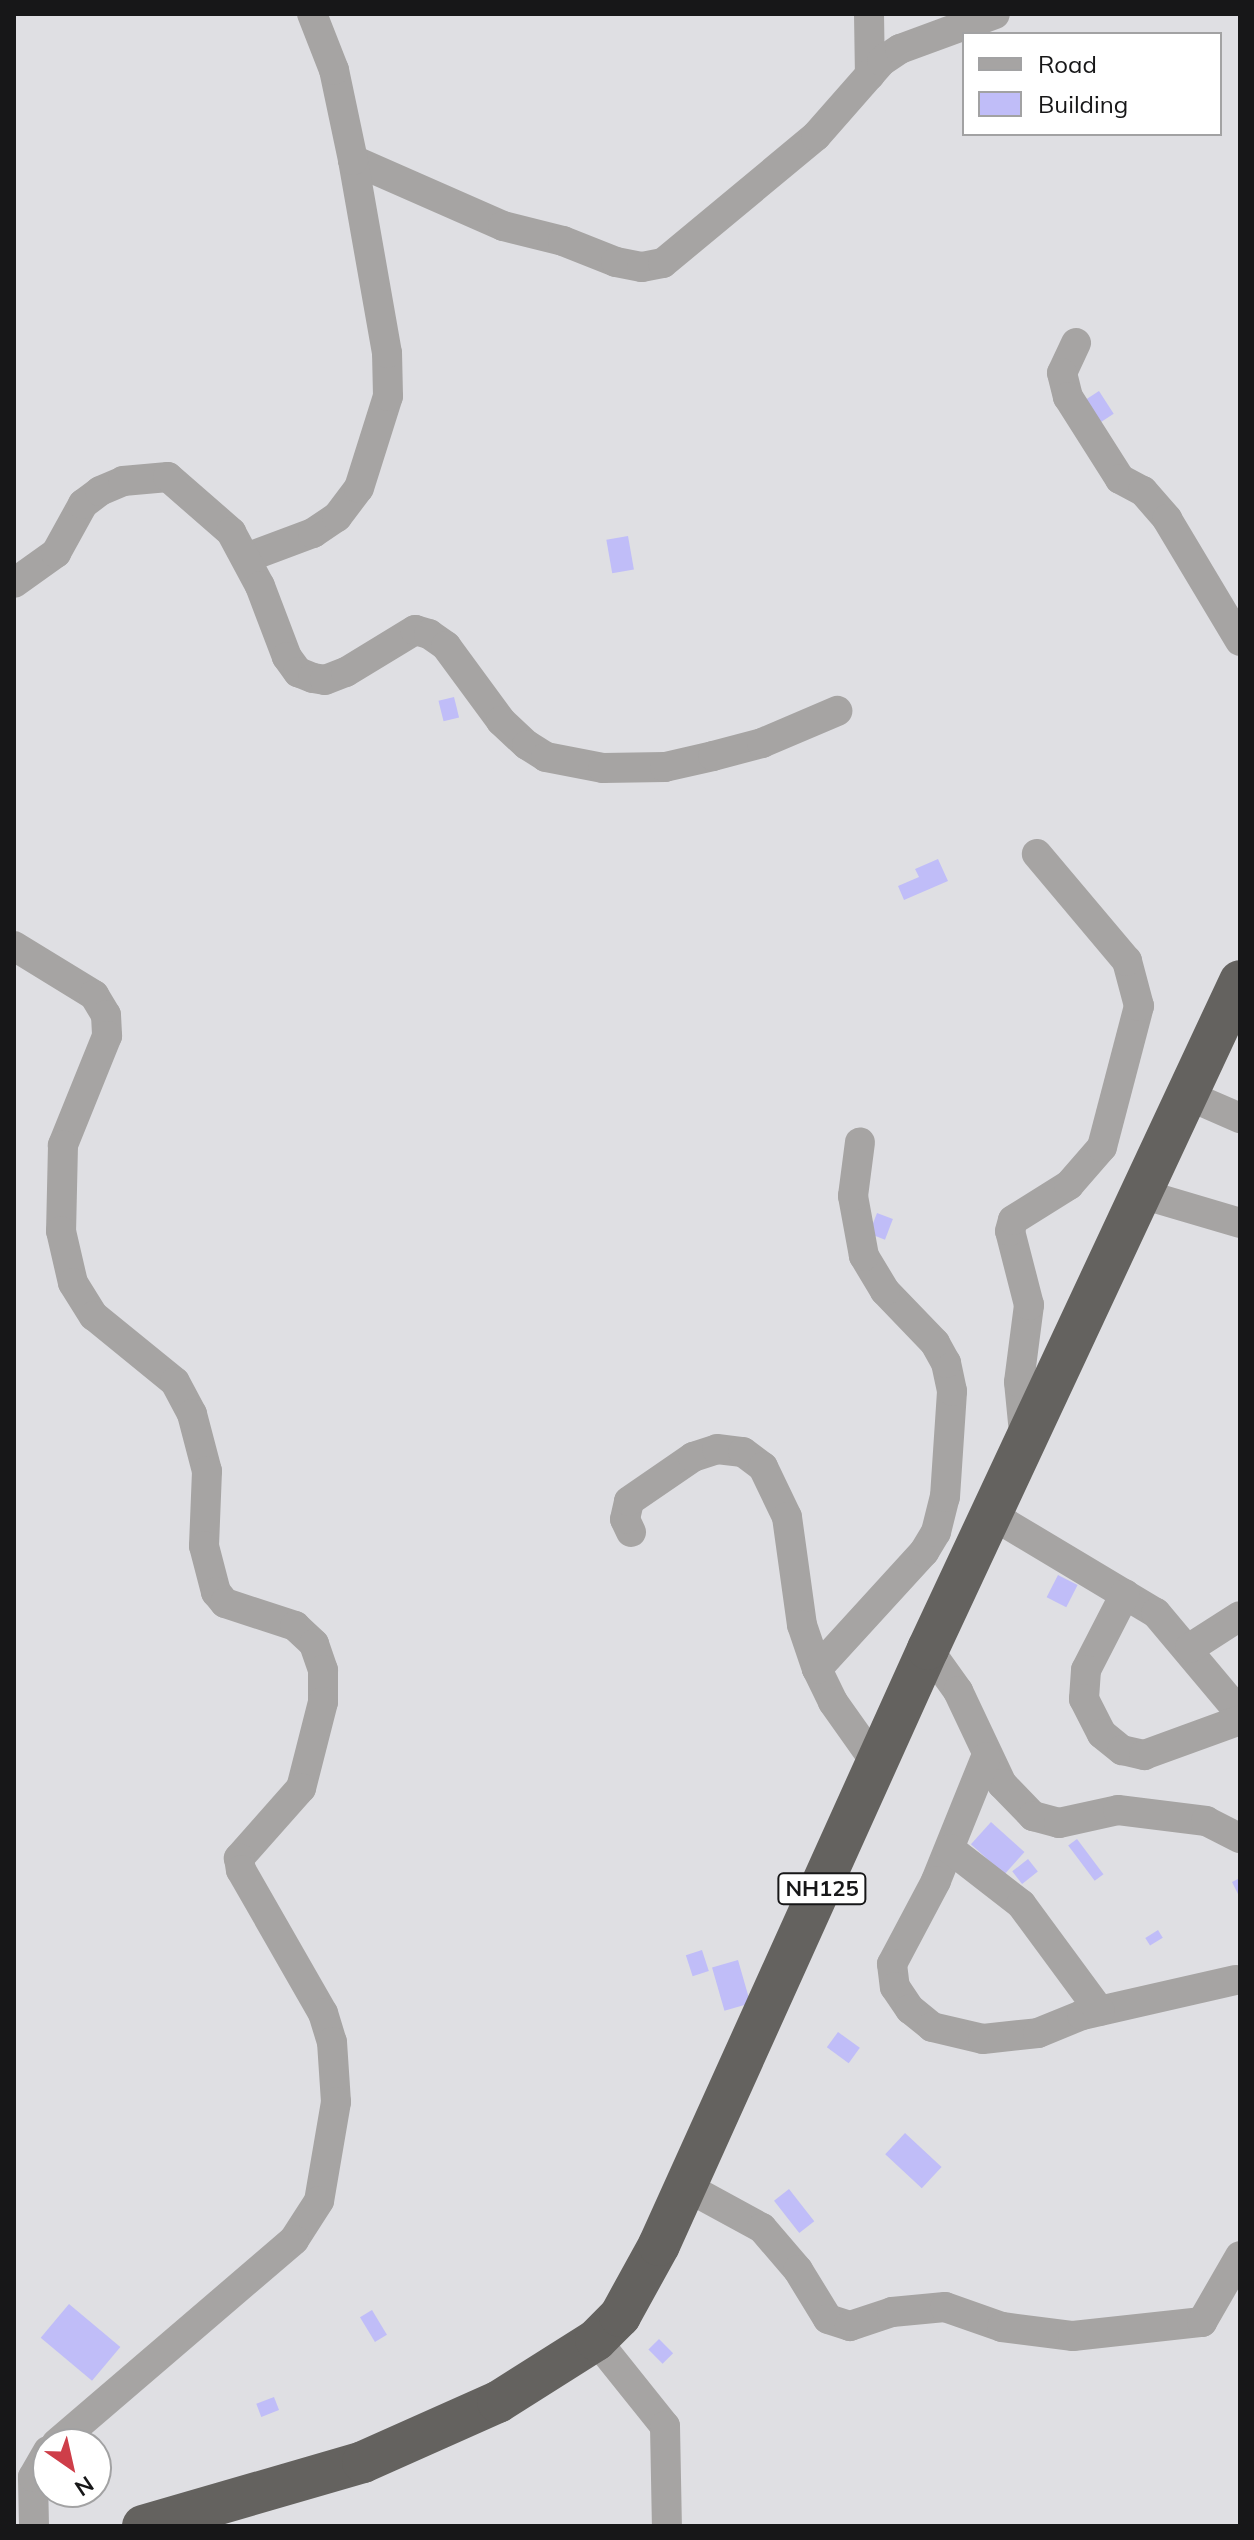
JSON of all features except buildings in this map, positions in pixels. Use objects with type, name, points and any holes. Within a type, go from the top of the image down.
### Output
[{"type":"highway","name":"NH125","points":[[143,2526],[363,2462],[498,2402],[596,2340],[635,2294],[879,1767],[928,1649],[1026,1446],[1240,981]]},
{"type":"street","points":[[246,558],[313,533],[337,517],[359,488],[378,441],[388,396],[387,353],[353,160],[334,70],[312,14]]},
{"type":"street","points":[[869,14],[870,75]]},
{"type":"street","points":[[353,160],[503,226],[642,267],[678,255],[816,136],[870,75],[900,49],[995,14]]},
{"type":"street","points":[[1076,343],[1062,373],[1068,397],[1120,479],[1143,491],[1167,519],[1240,641]]},
{"type":"street","points":[[14,583],[56,553],[83,504],[123,481],[147,476],[168,477],[231,532],[246,558],[277,636],[298,672],[325,680],[396,637],[415,630],[429,634],[446,646],[501,721],[546,757],[603,768],[665,767],[762,743],[837,711]]},
{"type":"street","points":[[1026,1446],[1019,1394],[1029,1305],[1010,1231],[1024,1210],[1078,1177],[1102,1147],[1139,1006],[1127,961],[1037,854]]},
{"type":"street","points":[[14,946],[94,995],[106,1015],[107,1036],[63,1145],[61,1231],[73,1283],[94,1316],[175,1382],[192,1414],[207,1471],[204,1546],[216,1592],[225,1603],[295,1626],[314,1644],[323,1670],[323,1702],[301,1788],[239,1858],[241,1870],[323,2013],[332,2042],[336,2102],[319,2201],[294,2240],[75,2428]]},
{"type":"street","points":[[1187,1095],[1240,1118]]},
{"type":"street","points":[[817,1669],[924,1552],[936,1532],[945,1497],[952,1391],[946,1363],[935,1343],[885,1291],[864,1256],[853,1196],[860,1142]]},
{"type":"street","points":[[1142,1194],[1240,1223]]},
{"type":"street","points":[[631,1532],[625,1519],[629,1501],[693,1457],[717,1449],[743,1452],[763,1467],[787,1517],[802,1625],[817,1669],[879,1767]]},
{"type":"street","points":[[992,1515],[1156,1613],[1190,1648],[1240,1713]]},
{"type":"street","points":[[1125,1594],[1086,1670],[1084,1699],[1102,1734],[1122,1750],[1144,1755],[1240,1720]]},
{"type":"street","points":[[1190,1648],[1240,1616]]},
{"type":"street","points":[[928,1649],[958,1691],[986,1757],[1002,1784],[1047,1823],[1118,1810],[1206,1821],[1240,1838]]},
{"type":"street","points":[[986,1757],[950,1849],[892,1964],[895,1987],[910,2009],[941,2031],[983,2039],[1038,2033],[1100,2011],[1236,1980]]},
{"type":"street","points":[[950,1849],[1021,1904],[1076,1971],[1100,2011]]},
{"type":"street","points":[[683,2185],[762,2228],[798,2270],[828,2319],[850,2326],[892,2312],[945,2307],[1002,2327],[1073,2336],[1202,2322],[1240,2256]]},
{"type":"street","points":[[596,2340],[665,2426],[667,2526]]}]
